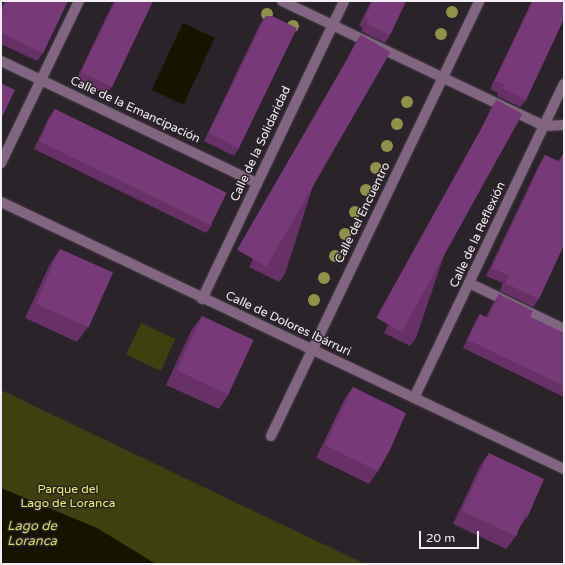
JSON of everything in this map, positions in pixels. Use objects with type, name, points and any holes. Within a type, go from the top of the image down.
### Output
[{"type":"street","points":[[1,163],[79,1]]},
{"type":"street","points":[[282,1],[544,126],[564,125]]},
{"type":"street","name":"Calle de la Solidaridad","points":[[202,299],[344,1]]},
{"type":"street","name":"Calle del Encuentro","points":[[271,436],[479,1]]},
{"type":"street","name":"Calle de la Emancipación","points":[[1,61],[257,183]]},
{"type":"street","name":"Calle de la Reflexión","points":[[414,398],[564,84]]},
{"type":"street","name":"Calle de Dolores Ibárruri","points":[[1,202],[202,299],[564,469]]},
{"type":"street","points":[[469,283],[564,329]]},
{"type":"green space","points":[[141,323],[175,339],[161,371],[126,355]]},
{"type":"green space","name":"Parque del Lago de Loranca","points":[[1,390],[241,505],[365,564],[1,564]]},
{"type":"water","points":[[183,23],[215,38],[183,105],[152,90]]},
{"type":"water","name":"Lago de Loranca","points":[[1,488],[97,528],[156,564],[1,564]]},
{"type":"building","points":[[6,1],[68,1],[43,53],[1,33],[1,15]]},
{"type":"building","points":[[116,1],[153,1],[112,87],[81,72]]},
{"type":"building","points":[[373,1],[406,1],[390,35],[367,24],[368,20],[365,18]]},
{"type":"building","points":[[533,1],[564,1],[564,19],[526,100],[502,88],[504,85],[495,81]]},
{"type":"building","points":[[266,16],[272,16],[297,28],[239,148],[209,133]]},
{"type":"building","points":[[361,35],[390,52],[266,267],[237,250]]},
{"type":"building","points":[[1,83],[15,90],[1,119]]},
{"type":"building","points":[[497,100],[522,114],[402,332],[376,318]]},
{"type":"building","points":[[55,109],[227,193],[211,225],[39,141]]},
{"type":"building","points":[[563,154],[564,245],[539,299],[505,283],[509,276],[492,268],[545,155],[560,162]]},
{"type":"building","points":[[60,249],[113,273],[89,327],[36,304]]},
{"type":"building","points":[[499,294],[533,311],[530,317],[564,333],[564,386],[468,340],[480,314],[488,318]]},
{"type":"building","points":[[202,316],[254,340],[228,394],[177,370]]},
{"type":"building","points":[[353,387],[406,413],[390,450],[378,471],[325,445]]},
{"type":"building","points":[[489,453],[544,479],[528,516],[525,515],[516,536],[462,511]]}]
